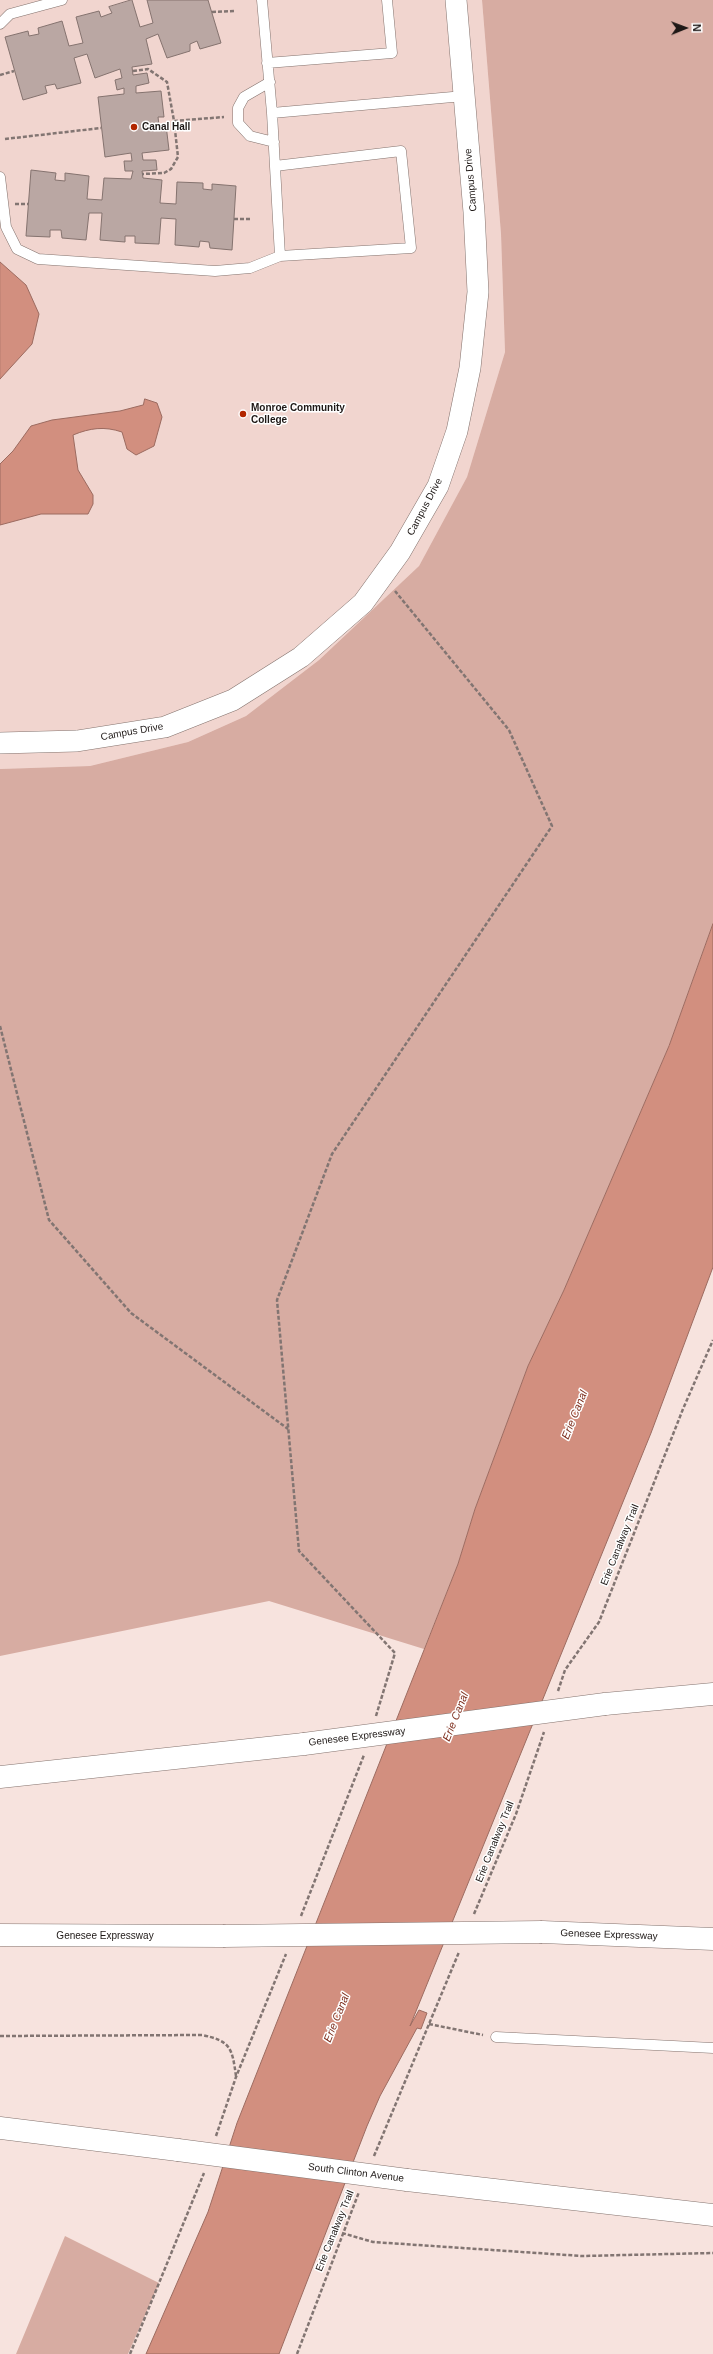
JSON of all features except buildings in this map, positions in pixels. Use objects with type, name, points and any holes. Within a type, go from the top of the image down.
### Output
[{"type":"main road","name":"Genesee Expressway","points":[[0,1777],[304,1744],[605,1704],[713,1694]]},
{"type":"main road","name":"Genesee Expressway","points":[[0,1935],[223,1936],[542,1932],[713,1939]]},
{"type":"main road","name":"South Clinton Avenue","points":[[0,2128],[407,2180],[713,2215]]},
{"type":"street","name":"Campus Drive","points":[[0,743],[77,741],[165,727],[233,700],[301,657],[363,603],[400,552],[438,486],[457,432],[470,368],[478,292],[474,212],[456,0]]},
{"type":"lane","points":[[0,24],[10,14],[62,0]]},
{"type":"lane","points":[[262,0],[270,82],[280,256]]},
{"type":"lane","points":[[268,63],[392,53],[387,0]]},
{"type":"lane","points":[[270,82],[244,96],[238,108],[238,123],[250,136],[274,142]]},
{"type":"lane","points":[[272,113],[464,96]]},
{"type":"lane","points":[[0,177],[6,227],[18,249],[38,259],[215,271],[250,268],[280,256],[411,248],[400,151],[275,166]]},
{"type":"lane","points":[[496,2037],[713,2048]]},
{"type":"path","points":[[212,12],[234,11]]},
{"type":"path","points":[[133,71],[148,69],[167,82],[174,120],[178,156],[171,169],[164,173],[142,174]]},
{"type":"path","points":[[0,75],[14,71]]},
{"type":"path","points":[[174,120],[225,116]]},
{"type":"path","points":[[5,139],[101,128]]},
{"type":"path","points":[[234,219],[252,219]]},
{"type":"path","points":[[375,1719],[395,1653],[299,1551],[277,1300],[332,1154],[552,826],[509,730],[383,576]]},
{"type":"path","points":[[0,1026],[49,1220],[131,1313],[288,1429]]},
{"type":"path","name":"Erie Canalway Trail","points":[[558,1693],[566,1670],[599,1622],[683,1409],[713,1340]]},
{"type":"path","name":"Erie Canalway Trail","points":[[474,1916],[516,1814],[545,1731]]},
{"type":"path","points":[[298,1924],[359,1771],[366,1749]]},
{"type":"path","points":[[372,2161],[462,1944]]},
{"type":"path","points":[[214,2143],[236,2077],[286,1953]]},
{"type":"path","points":[[429,2024],[496,2037]]},
{"type":"path","points":[[0,2036],[202,2035],[220,2038],[233,2053],[236,2077]]},
{"type":"path","points":[[130,2354],[204,2172]]},
{"type":"path","name":"Erie Canalway Trail","points":[[297,2354],[342,2233],[360,2190]]},
{"type":"path","points":[[342,2233],[373,2242],[582,2256],[713,2253]]},
{"type":"shaded area","name":"Monroe Community College","points":[[0,0],[482,0],[501,234],[505,352],[467,477],[419,566],[319,660],[246,716],[188,742],[90,766],[0,769]]},
{"type":"shaded area","points":[[482,0],[713,0],[713,924],[669,1046],[564,1290],[528,1366],[475,1509],[458,1564],[424,1649],[269,1601],[0,1656],[0,769],[90,766],[188,742],[246,716],[319,660],[419,566],[467,477],[505,352],[501,234]]},
{"type":"shaded area","points":[[65,2236],[159,2283],[128,2354],[16,2354]]},
{"type":"water","points":[[0,262],[26,285],[39,314],[32,344],[0,379]]},
{"type":"water","points":[[145,399],[157,403],[162,417],[154,446],[136,455],[127,449],[122,432],[103,428],[73,435],[78,470],[93,495],[93,504],[88,514],[41,514],[0,525],[0,464],[13,451],[31,426],[52,420],[120,411],[143,405]]},
{"type":"water","name":"Erie Canal","points":[[713,924],[713,1267],[651,1433],[410,2026],[419,2010],[427,2013],[421,2029],[417,2028],[380,2096],[279,2354],[146,2354],[208,2212],[237,2123],[458,1564],[475,1509],[528,1366],[564,1290],[669,1046]]},
{"type":"place","name":"Canal Hall","points":[[134,127]]},
{"type":"place","name":"Monroe Community College","points":[[243,414]]}]
